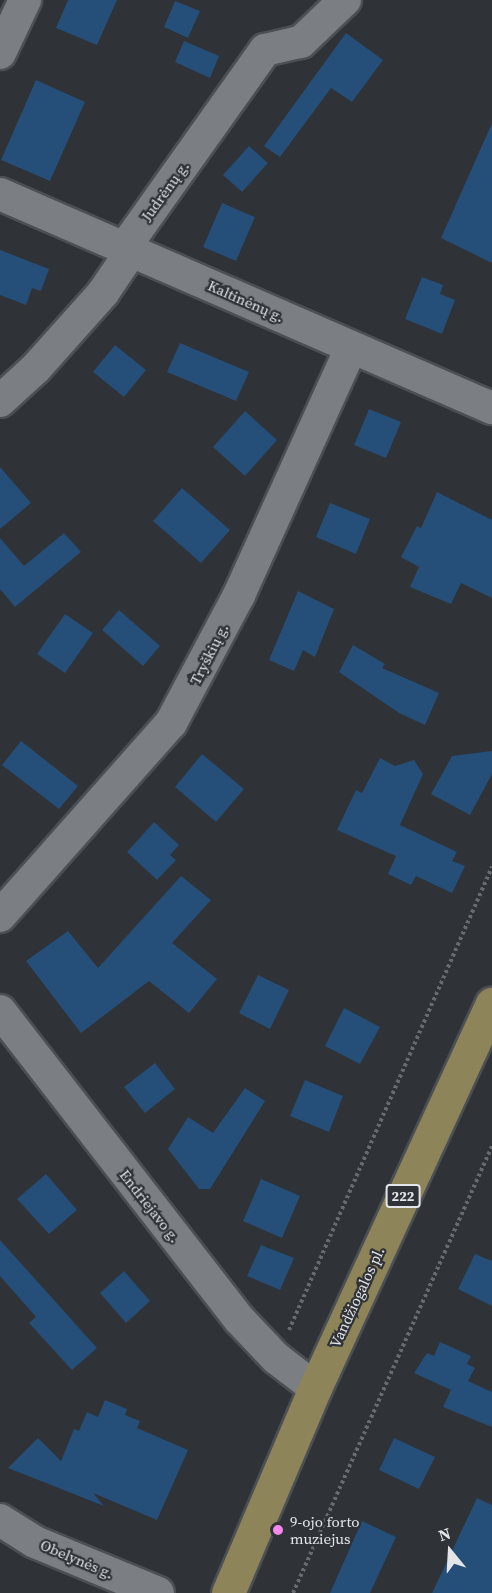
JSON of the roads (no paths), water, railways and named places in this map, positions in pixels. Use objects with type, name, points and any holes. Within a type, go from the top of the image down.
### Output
[{"type":"main road","name":"Vandžiogalos pl.","points":[[228,1593],[315,1388],[492,1004]]},
{"type":"street","points":[[0,53],[25,0]]},
{"type":"street","name":"Judrėnų g.","points":[[0,401],[36,368],[103,293],[123,263],[125,247],[265,51],[301,42],[345,0]]},
{"type":"street","name":"Kaltinėnų g.","points":[[0,194],[492,408]]},
{"type":"street","name":"Tryškių g.","points":[[0,916],[171,723],[239,595],[351,348]]},
{"type":"street","name":"Endriejavo g.","points":[[0,1011],[239,1319],[276,1358],[315,1388]]},
{"type":"street","name":"Obelynės g.","points":[[0,1520],[35,1542],[158,1593]]},
{"type":"place","name":"9-ojo forto muziejus","points":[[278,1530]]}]
